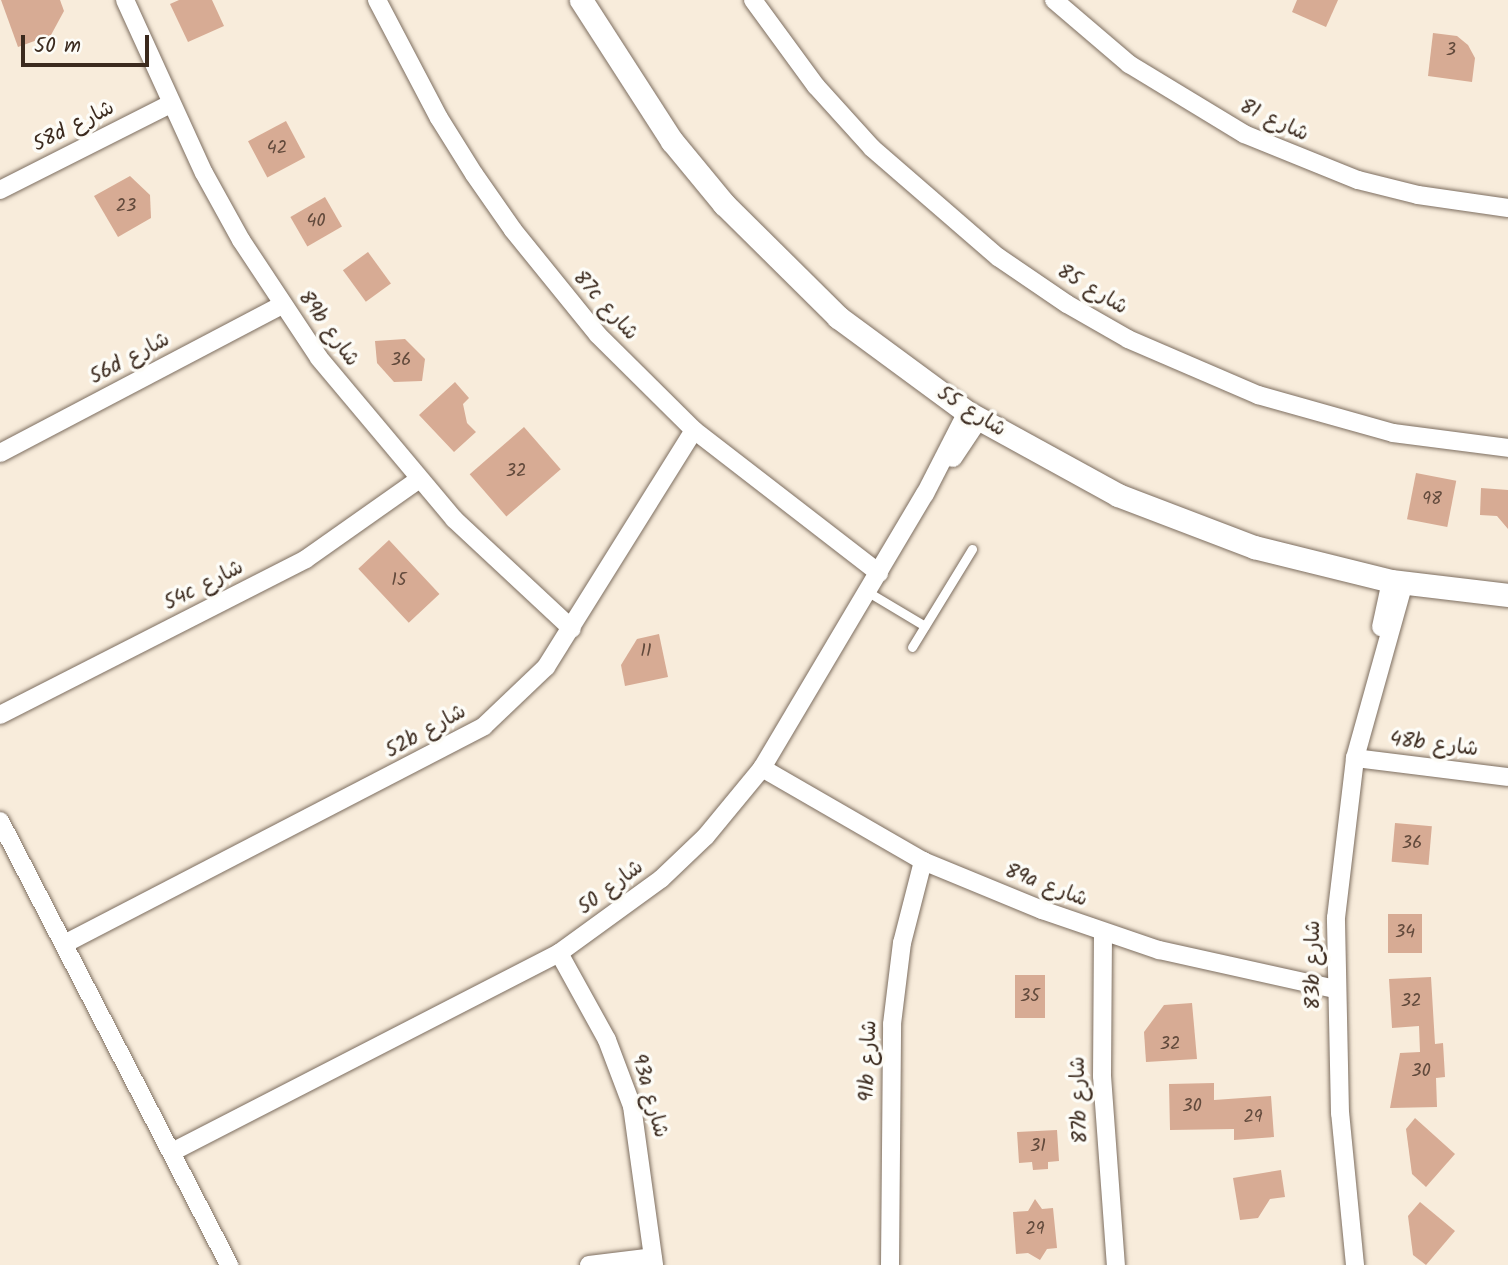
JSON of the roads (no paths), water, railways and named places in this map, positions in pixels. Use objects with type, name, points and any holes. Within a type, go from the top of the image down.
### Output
[{"type":"street","name":"89b شارع","points":[[125,0],[170,104],[222,206],[282,304],[418,480],[491,558],[572,629]]},
{"type":"street","name":"87c شارع","points":[[377,0],[439,118],[513,230],[598,335],[694,430],[879,573]]},
{"type":"street","name":"شارع 55","points":[[581,0],[673,141],[724,204],[838,317],[973,416],[1053,462],[1185,523],[1278,554],[1397,582],[1508,595]]},
{"type":"street","name":"شارع 85","points":[[753,0],[816,86],[872,148],[965,231],[1067,304],[1192,369],[1269,399],[1394,433],[1508,448]]},
{"type":"street","name":"شارع 81","points":[[1054,0],[1129,64],[1244,134],[1359,180],[1418,195],[1508,208]]},
{"type":"street","name":"58d شارع","points":[[0,190],[170,104]]},
{"type":"street","name":"56d شارع","points":[[0,453],[282,304]]},
{"type":"street","name":"شارع 50","points":[[174,1151],[559,953],[661,879],[706,836],[762,768],[973,416]]},
{"type":"street","name":"52b شارع","points":[[64,944],[475,732],[517,699],[572,629],[694,430]]},
{"type":"street","name":"54c شارع","points":[[0,715],[306,559],[418,480]]},
{"type":"street","name":"83b شارع","points":[[1355,1265],[1340,1113],[1335,989],[1343,835],[1355,758],[1397,582]]},
{"type":"street","name":"48b شارع","points":[[1355,758],[1508,777]]},
{"type":"street","name":"89a شارع","points":[[762,768],[923,861],[1103,933],[1217,965],[1335,989]]},
{"type":"street","points":[[0,821],[174,1151],[229,1265]]},
{"type":"street","name":"91b شارع","points":[[890,1265],[892,1024],[902,943],[923,861]]},
{"type":"street","name":"87b شارع","points":[[1103,933],[1102,1076],[1116,1265]]},
{"type":"street","name":"93a شارع","points":[[559,953],[607,1040],[628,1095],[640,1141],[653,1261]]},
{"type":"street","points":[[589,1265],[653,1261]]},
{"type":"lane","points":[[912,647],[972,549]]},
{"type":"lane","points":[[868,592],[925,626]]}]
